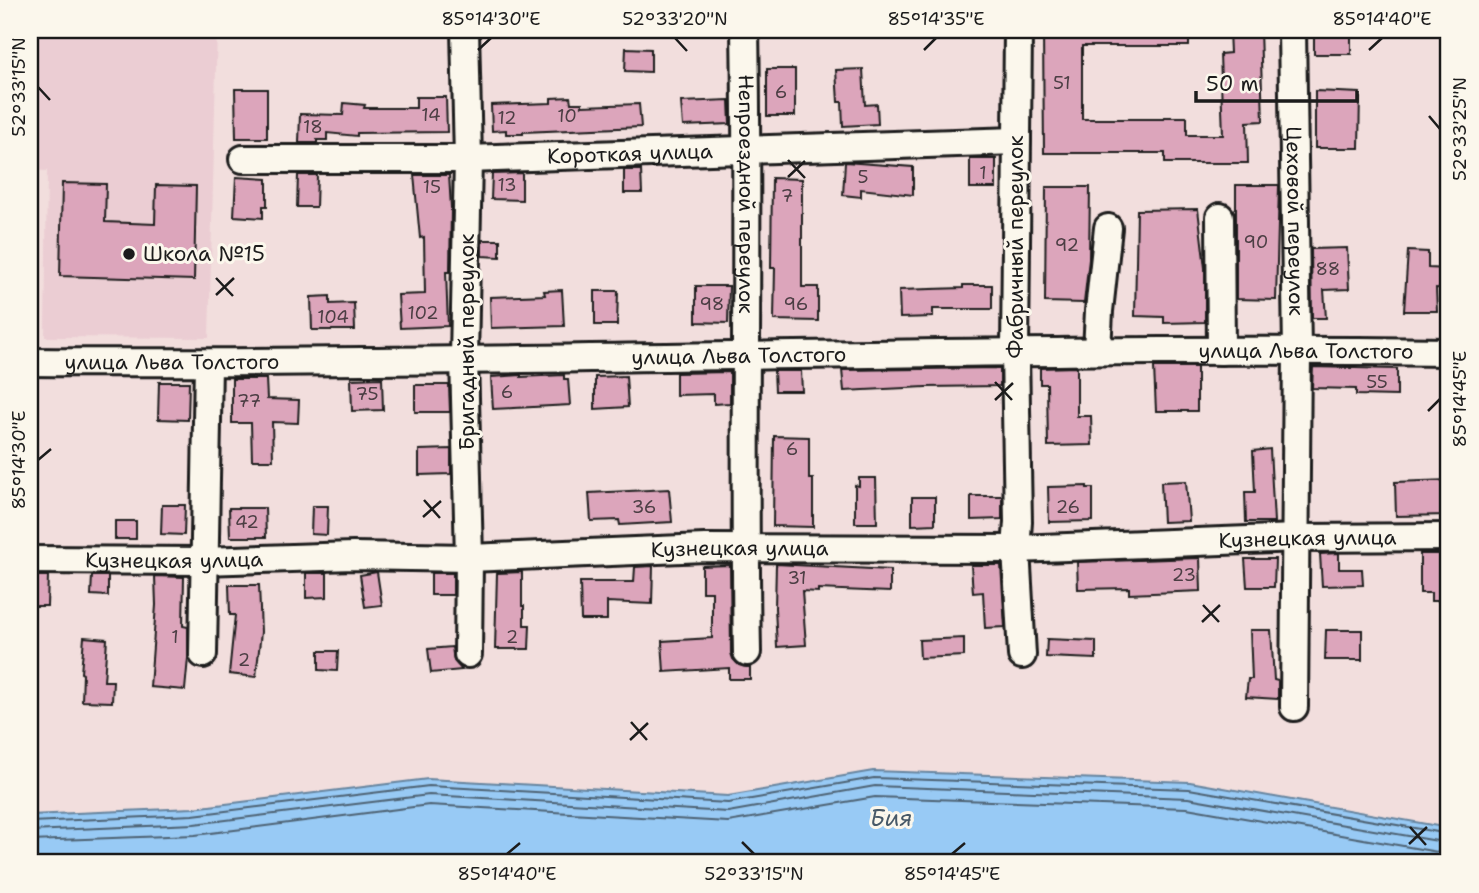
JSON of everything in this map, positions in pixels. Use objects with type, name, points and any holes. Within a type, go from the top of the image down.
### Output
[{"type":"street","name":"Бригадный переулок","points":[[465,30],[468,159],[464,358],[469,558],[468,654]]},
{"type":"street","name":"Непроездной переулок","points":[[745,30],[748,150],[745,549],[747,652]]},
{"type":"street","name":"Фабричный переулок","points":[[1018,30],[1016,549],[1022,655]]},
{"type":"street","name":"Цеховой переулок","points":[[1293,30],[1297,350],[1294,707]]},
{"type":"street","name":"Короткая улица","points":[[243,159],[468,159],[1017,141]]},
{"type":"street","points":[[1220,217],[1221,351]]},
{"type":"street","points":[[1097,351],[1108,228]]},
{"type":"street","name":"улица Льва Толстого","points":[[30,362],[208,363],[1015,351],[1449,352]]},
{"type":"street","points":[[202,654],[208,363]]},
{"type":"street","name":"Кузнецкая улица","points":[[30,561],[203,561],[353,556],[469,558],[705,548],[1016,549],[1297,538],[1449,537]]},
{"type":"shaded area","name":"Школа №15","points":[[30,30],[217,30],[209,338],[45,337],[47,171],[30,170]]},
{"type":"water","name":"Бия","points":[[873,771],[1190,782],[1449,828],[1449,863],[30,863],[30,815],[193,808],[428,779],[728,796]]},
{"type":"building","points":[[1043,30],[1189,30],[1189,46],[1082,46],[1082,119],[1187,117],[1187,135],[1223,135],[1220,54],[1230,53],[1229,30],[1260,30],[1263,121],[1247,122],[1248,163],[1165,163],[1165,153],[1044,153]]},
{"type":"building","points":[[1314,30],[1351,30],[1351,54],[1314,54]]},
{"type":"building","points":[[626,48],[651,49],[651,72],[625,71]]},
{"type":"building","points":[[767,69],[795,69],[795,116],[767,116]]},
{"type":"building","points":[[863,69],[865,105],[877,104],[878,124],[843,126],[836,70]]},
{"type":"building","points":[[235,89],[267,89],[267,138],[236,138]]},
{"type":"building","points":[[1315,91],[1360,93],[1359,148],[1315,148]]},
{"type":"building","points":[[416,97],[446,97],[447,132],[357,133],[357,136],[327,133],[327,140],[299,143],[300,114],[343,115],[344,103],[365,105],[364,108],[416,108]]},
{"type":"building","points":[[570,97],[571,103],[582,103],[582,106],[639,104],[641,127],[523,134],[506,134],[506,130],[492,131],[491,105],[551,103],[551,98]]},
{"type":"building","points":[[729,100],[730,124],[683,126],[681,102]]},
{"type":"building","points":[[970,159],[996,159],[996,188],[970,188]]},
{"type":"building","points":[[845,162],[913,167],[913,195],[861,189],[861,197],[843,195]]},
{"type":"building","points":[[624,170],[641,170],[642,193],[624,193]]},
{"type":"building","points":[[522,173],[522,200],[491,199],[492,174]]},
{"type":"building","points":[[298,175],[317,175],[316,207],[297,207]]},
{"type":"building","points":[[414,175],[449,175],[450,272],[446,272],[448,326],[400,328],[398,295],[425,294],[424,237],[420,238]]},
{"type":"building","points":[[236,177],[267,179],[267,206],[263,206],[263,218],[234,216]]},
{"type":"building","points":[[772,178],[802,179],[802,287],[818,287],[818,321],[774,320],[775,268],[771,268]]},
{"type":"building","points":[[62,183],[106,184],[105,222],[155,224],[156,185],[196,186],[194,280],[60,276]]},
{"type":"building","points":[[1236,185],[1279,185],[1276,300],[1236,299]]},
{"type":"building","points":[[1046,187],[1090,187],[1089,259],[1084,303],[1045,302]]},
{"type":"building","points":[[1198,209],[1205,268],[1205,322],[1164,323],[1164,317],[1135,316],[1137,210]]},
{"type":"building","points":[[482,240],[500,240],[500,257],[482,256]]},
{"type":"building","points":[[1347,248],[1349,289],[1324,290],[1326,318],[1312,318],[1311,249]]},
{"type":"building","points":[[1408,251],[1428,252],[1428,268],[1449,269],[1449,289],[1436,288],[1437,311],[1404,311]]},
{"type":"building","points":[[963,285],[992,285],[992,309],[933,309],[933,317],[900,318],[899,290],[963,288]]},
{"type":"building","points":[[696,286],[729,286],[728,323],[696,322]]},
{"type":"building","points":[[562,290],[564,326],[491,328],[490,297],[545,295],[544,291]]},
{"type":"building","points":[[595,291],[618,291],[617,325],[595,325]]},
{"type":"building","points":[[330,296],[330,304],[354,303],[355,330],[312,330],[311,297]]},
{"type":"building","points":[[1077,367],[1077,416],[1091,416],[1092,445],[1048,446],[1047,384],[1040,384],[1040,368]]},
{"type":"building","points":[[1154,367],[1197,367],[1197,411],[1156,411]]},
{"type":"building","points":[[1313,367],[1397,369],[1397,396],[1356,395],[1356,389],[1312,388]]},
{"type":"building","points":[[1000,368],[1000,386],[844,391],[842,370]]},
{"type":"building","points":[[774,371],[801,371],[802,391],[775,391]]},
{"type":"building","points":[[730,372],[730,403],[714,404],[714,394],[676,395],[676,373]]},
{"type":"building","points":[[564,375],[564,379],[568,379],[570,405],[493,409],[491,377]]},
{"type":"building","points":[[626,376],[628,407],[595,409],[595,377]]},
{"type":"building","points":[[382,378],[383,410],[352,411],[351,379]]},
{"type":"building","points":[[232,379],[266,379],[267,399],[299,400],[298,423],[272,422],[273,460],[252,460],[251,423],[232,423]]},
{"type":"building","points":[[159,382],[189,382],[188,420],[158,419]]},
{"type":"building","points":[[415,385],[449,385],[450,412],[415,412]]},
{"type":"building","points":[[774,436],[809,437],[809,479],[813,479],[813,527],[773,526]]},
{"type":"building","points":[[451,449],[451,474],[419,475],[419,450]]},
{"type":"building","points":[[1270,449],[1274,522],[1246,522],[1245,492],[1255,492],[1253,451]]},
{"type":"building","points":[[859,478],[876,478],[877,523],[855,523],[855,485],[859,486]]},
{"type":"building","points":[[1449,480],[1449,515],[1396,516],[1395,482]]},
{"type":"building","points":[[1186,481],[1189,521],[1163,522],[1161,482]]},
{"type":"building","points":[[1048,487],[1093,488],[1093,521],[1049,522]]},
{"type":"building","points":[[669,489],[672,522],[620,525],[619,520],[591,521],[589,493]]},
{"type":"building","points":[[971,496],[1002,496],[1002,519],[971,520]]},
{"type":"building","points":[[912,497],[935,497],[935,524],[912,525]]},
{"type":"building","points":[[162,505],[185,505],[184,535],[161,534]]},
{"type":"building","points":[[312,506],[328,506],[327,535],[311,534]]},
{"type":"building","points":[[229,508],[265,508],[266,537],[230,537]]},
{"type":"building","points":[[115,521],[136,521],[136,539],[115,539]]},
{"type":"building","points":[[1339,553],[1339,569],[1362,569],[1363,585],[1322,586],[1320,554]]},
{"type":"building","points":[[1420,554],[1447,554],[1447,601],[1431,601],[1431,593],[1420,593]]},
{"type":"building","points":[[1200,558],[1201,591],[1129,594],[1129,588],[1078,589],[1077,562]]},
{"type":"building","points":[[1245,559],[1275,559],[1274,587],[1247,587]]},
{"type":"building","points":[[776,564],[890,570],[890,592],[818,589],[818,592],[802,591],[806,645],[777,647]]},
{"type":"building","points":[[730,565],[731,653],[739,665],[750,667],[750,679],[729,679],[729,668],[664,672],[662,641],[712,638],[712,592],[702,592],[702,566]]},
{"type":"building","points":[[971,565],[1001,565],[1005,627],[985,628],[983,592],[973,593]]},
{"type":"building","points":[[653,566],[652,604],[607,602],[607,620],[581,620],[580,582],[634,582],[635,567]]},
{"type":"building","points":[[377,572],[382,605],[365,607],[360,575]]},
{"type":"building","points":[[522,572],[524,625],[530,625],[529,649],[495,649],[497,573]]},
{"type":"building","points":[[306,573],[327,573],[327,597],[306,598]]},
{"type":"building","points":[[431,573],[453,573],[453,595],[431,595]]},
{"type":"building","points":[[30,576],[48,576],[47,606],[30,606]]},
{"type":"building","points":[[92,576],[108,576],[108,596],[91,595]]},
{"type":"building","points":[[155,576],[184,577],[183,626],[188,627],[185,690],[150,687],[156,605]]},
{"type":"building","points":[[229,585],[259,585],[261,632],[256,677],[229,674],[235,615],[230,615]]},
{"type":"building","points":[[1250,630],[1271,630],[1278,699],[1246,697],[1248,679],[1252,679]]},
{"type":"building","points":[[1326,630],[1362,630],[1362,660],[1325,660]]},
{"type":"building","points":[[84,637],[107,639],[104,681],[113,681],[112,702],[82,701]]},
{"type":"building","points":[[964,638],[964,656],[920,658],[919,640]]},
{"type":"building","points":[[1047,639],[1096,641],[1096,659],[1046,657]]},
{"type":"building","points":[[452,647],[454,661],[462,670],[431,673],[428,649]]},
{"type":"building","points":[[319,651],[338,651],[337,671],[319,670]]},
{"type":"place","name":"Школа №15","points":[[129,254]]}]
